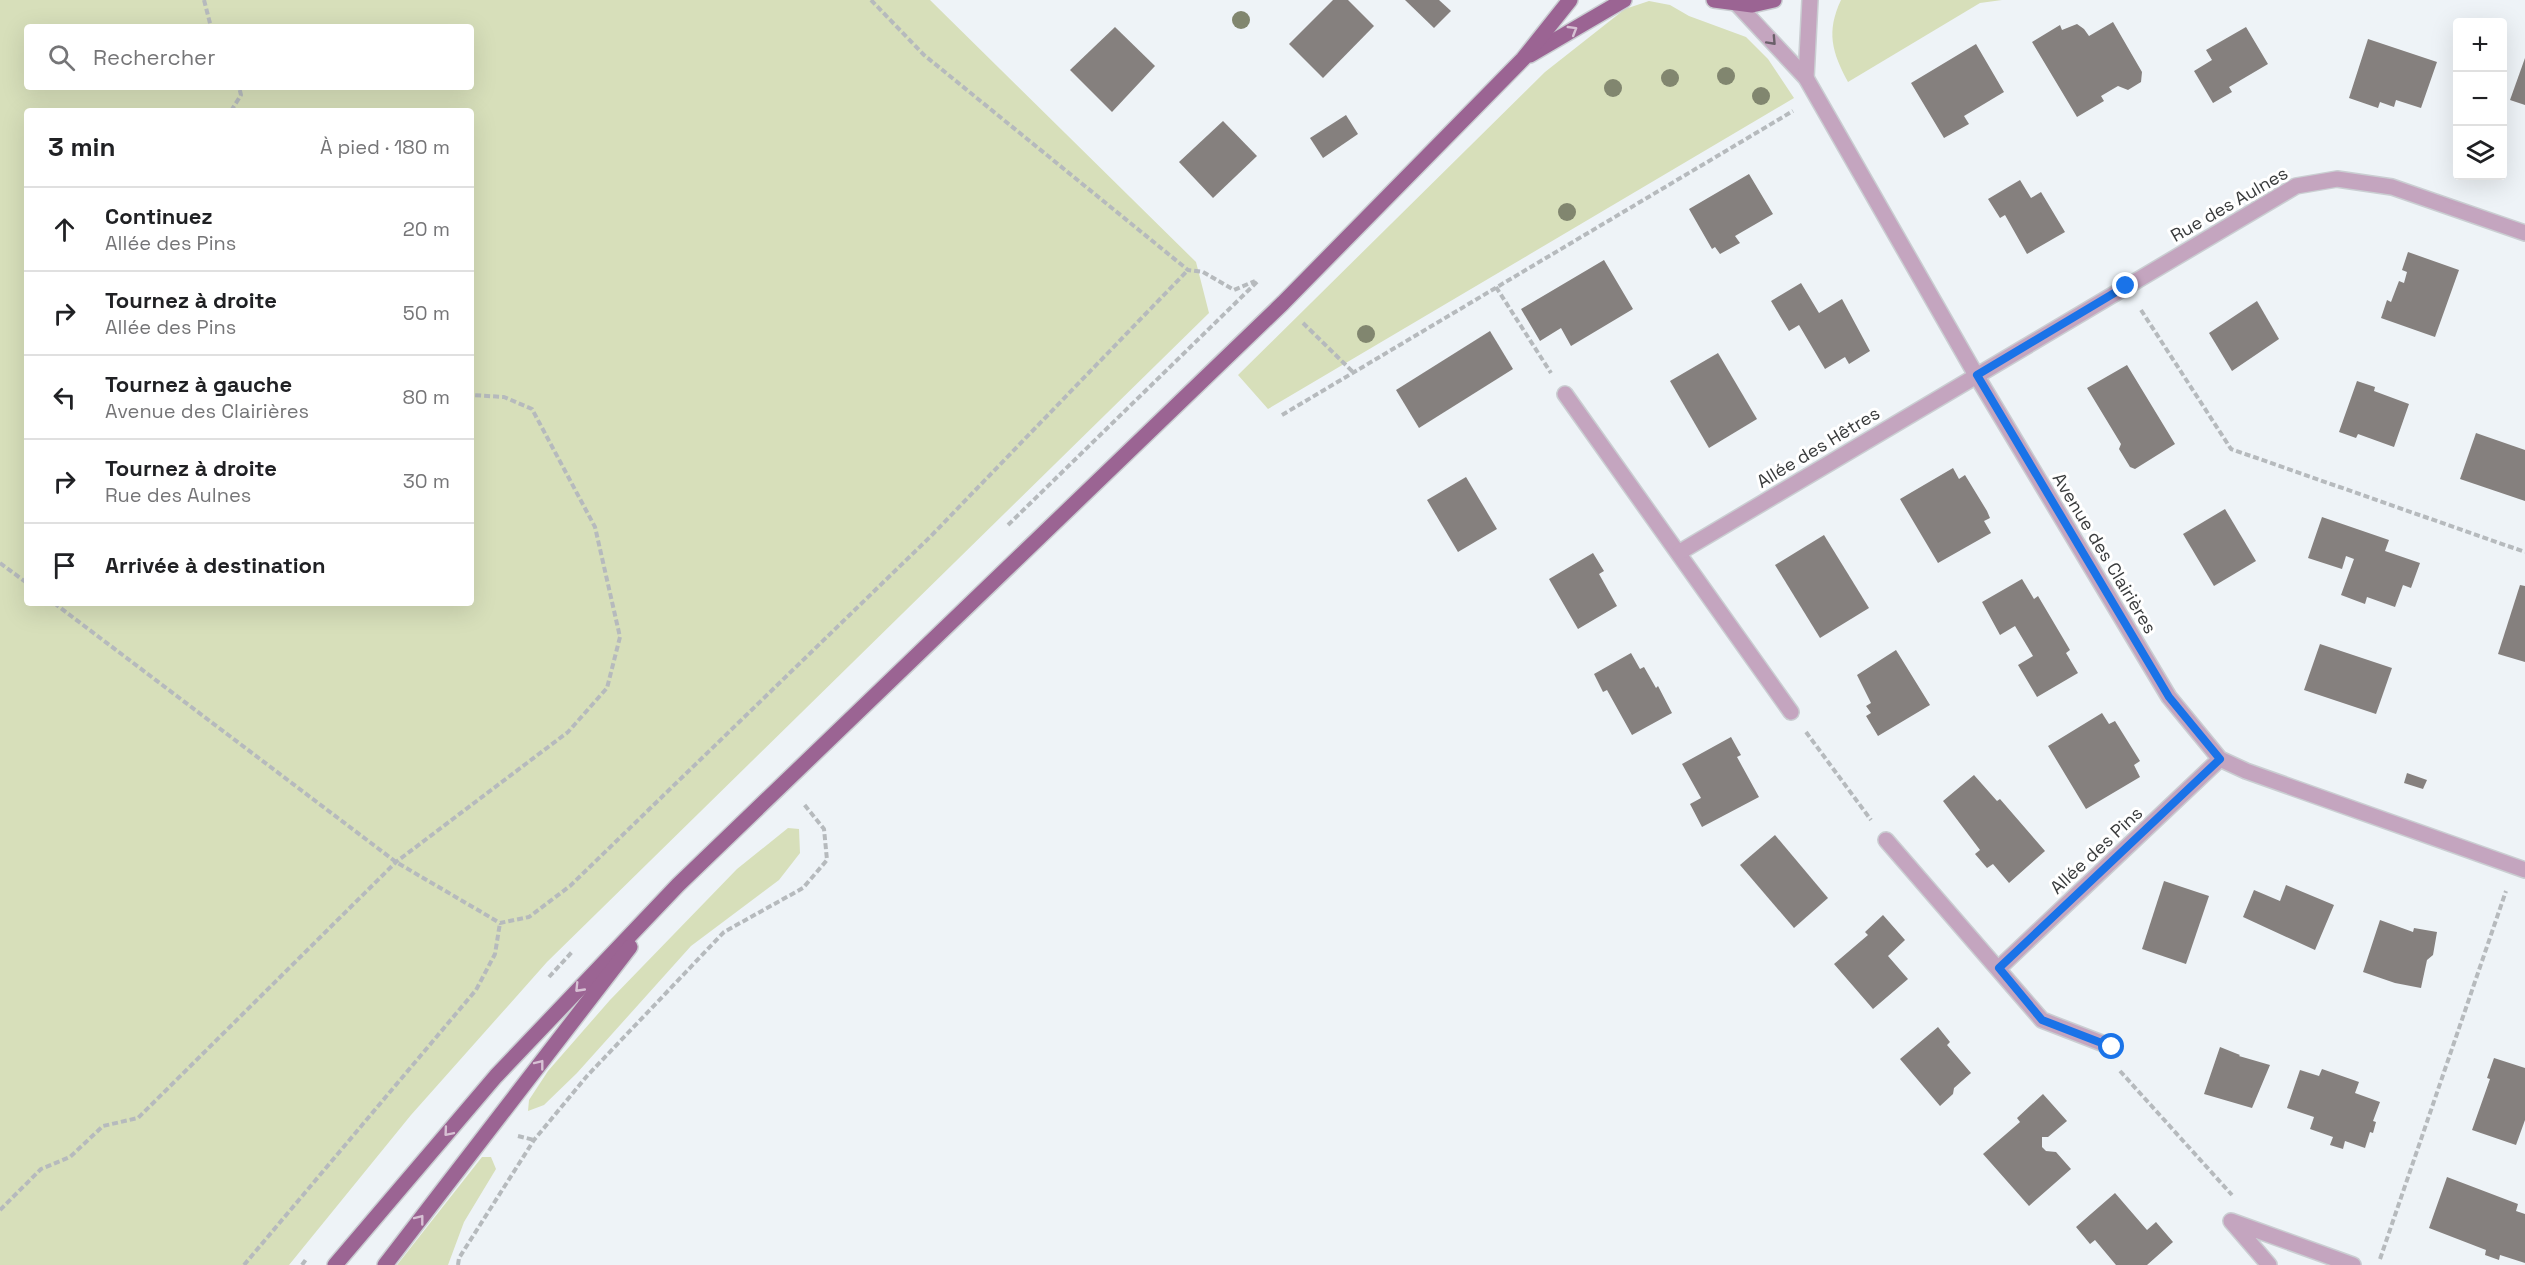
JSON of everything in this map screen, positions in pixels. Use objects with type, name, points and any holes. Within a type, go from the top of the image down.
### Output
[{"type":"main road","points":[[335,1265],[496,1076],[678,885],[1266,319],[1523,59],[1570,0]]},
{"type":"main road","points":[[1523,59],[1624,0]]},
{"type":"main road","points":[[1714,0],[1752,5],[1774,0]]},
{"type":"main road","points":[[385,1265],[678,885]]},
{"type":"street","points":[[1806,78],[1810,0]]},
{"type":"street","name":"Avenue des Clairières","points":[[1737,4],[1806,78],[1977,375],[2169,697],[2220,759],[2246,771],[2520,868]]},
{"type":"street","name":"Rue des Aulnes","points":[[1977,375],[2296,186],[2337,179],[2392,188],[2525,233]]},
{"type":"street","name":"Allée des Hêtres","points":[[1680,552],[1977,375]]},
{"type":"street","points":[[1565,394],[1680,552],[1791,712]]},
{"type":"street","name":"Allée des Pins","points":[[1999,968],[2220,759]]},
{"type":"street","points":[[1886,840],[2042,1020],[2112,1047]]},
{"type":"street","points":[[2269,1265],[2231,1221],[2353,1265]]},
{"type":"path","points":[[204,0],[210,24]]},
{"type":"path","points":[[871,0],[924,55],[1188,270],[1203,273],[1234,290],[1259,280]]},
{"type":"path","points":[[233,108],[241,95],[240,90]]},
{"type":"path","points":[[1282,415],[1796,109]]},
{"type":"path","points":[[58,606],[396,862],[500,923],[530,917],[570,886],[930,537],[1188,270]]},
{"type":"path","points":[[2126,286],[2230,449],[2525,552]]},
{"type":"path","points":[[1496,287],[1565,394]]},
{"type":"path","points":[[1301,321],[1354,373]]},
{"type":"path","points":[[0,1210],[40,1169],[70,1157],[103,1126],[138,1118],[396,862],[568,732],[607,688],[620,637],[595,527],[532,409],[504,397],[474,394]]},
{"type":"path","points":[[0,562],[24,581]]},
{"type":"path","points":[[1791,712],[1886,840]]},
{"type":"path","points":[[458,1265],[459,1258],[534,1140],[587,1076],[724,932],[802,888],[827,860],[824,829],[785,782]]},
{"type":"path","points":[[2378,1265],[2520,868]]},
{"type":"path","points":[[244,1265],[476,990],[495,954],[500,923]]},
{"type":"path","points":[[2089,1037],[2232,1196]]},
{"type":"green space","points":[[0,0],[930,0],[1196,262],[1209,313],[547,962],[411,1115],[289,1265],[0,1265]]},
{"type":"green space","points":[[1841,0],[2002,0],[1980,3],[1848,82],[1838,61],[1832,32],[1836,11]]},
{"type":"green space","points":[[1649,1],[1670,5],[1689,16],[1746,37],[1768,59],[1794,98],[1268,409],[1238,375],[1545,72],[1625,9]]},
{"type":"green space","points":[[788,828],[799,829],[800,853],[779,880],[691,946],[577,1073],[544,1105],[528,1111],[529,1100],[548,1071],[610,1000],[737,869]]},
{"type":"green space","points":[[482,1157],[491,1157],[496,1169],[464,1222],[448,1265],[397,1265]]},
{"type":"building","points":[[1333,0],[1348,0],[1374,26],[1323,78],[1289,44]]},
{"type":"building","points":[[1405,0],[1439,0],[1451,11],[1434,28]]},
{"type":"building","points":[[2113,22],[2142,72],[2141,82],[2128,90],[2118,86],[2101,96],[2104,101],[2077,117],[2032,42],[2060,25],[2062,30],[2077,24],[2089,36]]},
{"type":"building","points":[[1115,27],[1155,66],[1112,112],[1070,70]]},
{"type":"building","points":[[2246,27],[2268,64],[2229,87],[2232,92],[2213,103],[2194,71],[2212,60],[2206,50]]},
{"type":"building","points":[[2368,39],[2437,62],[2421,108],[2396,100],[2394,107],[2380,102],[2378,108],[2349,98]]},
{"type":"building","points":[[1976,44],[2004,92],[1964,116],[1969,124],[1944,138],[1911,83]]},
{"type":"building","points":[[2525,58],[2525,105],[2510,100]]},
{"type":"building","points":[[1346,115],[1358,134],[1323,158],[1310,138]]},
{"type":"building","points":[[1223,121],[1257,156],[1213,198],[1179,162]]},
{"type":"building","points":[[1749,174],[1773,214],[1735,236],[1740,243],[1720,254],[1715,247],[1712,249],[1689,209]]},
{"type":"building","points":[[2020,180],[2031,198],[2041,192],[2065,232],[2027,254],[2005,215],[2000,218],[1988,199]]},
{"type":"building","points":[[2408,252],[2459,270],[2435,337],[2381,318],[2387,300],[2391,302],[2399,281],[2404,283],[2407,272],[2402,270]]},
{"type":"building","points":[[1604,260],[1633,309],[1571,346],[1561,328],[1540,341],[1521,309]]},
{"type":"building","points":[[1801,283],[1819,313],[1842,299],[1870,351],[1849,364],[1845,357],[1825,369],[1799,325],[1789,331],[1771,301]]},
{"type":"building","points":[[2257,301],[2279,339],[2232,371],[2209,333]]},
{"type":"building","points":[[1490,331],[1513,369],[1419,428],[1396,390]]},
{"type":"building","points":[[1718,353],[1757,419],[1709,448],[1670,381]]},
{"type":"building","points":[[2127,365],[2175,444],[2135,469],[2130,467],[2119,449],[2121,444],[2087,388]]},
{"type":"building","points":[[2357,381],[2375,387],[2374,391],[2409,404],[2394,447],[2358,434],[2356,438],[2339,432]]},
{"type":"building","points":[[2476,433],[2525,450],[2525,501],[2460,479]]},
{"type":"building","points":[[1953,468],[1959,479],[1965,475],[1987,511],[1990,518],[1984,521],[1991,533],[1938,563],[1900,499]]},
{"type":"building","points":[[1466,477],[1497,529],[1458,552],[1427,500]]},
{"type":"building","points":[[2225,509],[2256,561],[2214,586],[2183,534]]},
{"type":"building","points":[[2322,517],[2389,540],[2385,551],[2420,563],[2411,588],[2403,585],[2395,607],[2367,597],[2365,604],[2341,595],[2354,559],[2346,556],[2342,569],[2308,558]]},
{"type":"building","points":[[1824,535],[1869,608],[1820,638],[1775,565]]},
{"type":"building","points":[[1593,553],[1604,571],[1599,574],[1617,606],[1578,629],[1549,579]]},
{"type":"building","points":[[2022,579],[2034,599],[2038,596],[2070,650],[2066,653],[2078,673],[2037,697],[2018,665],[2033,656],[2015,626],[2000,635],[1982,602]]},
{"type":"building","points":[[2520,585],[2525,586],[2525,662],[2498,654]]},
{"type":"building","points":[[2320,644],[2392,668],[2376,714],[2304,690]]},
{"type":"building","points":[[1896,650],[1930,705],[1878,736],[1866,716],[1871,713],[1866,706],[1871,703],[1857,675]]},
{"type":"building","points":[[1631,653],[1640,669],[1644,667],[1656,688],[1658,686],[1672,713],[1632,735],[1607,690],[1603,692],[1594,674]]},
{"type":"building","points":[[2102,713],[2109,724],[2115,721],[2140,761],[2134,765],[2140,777],[2086,809],[2048,746]]},
{"type":"building","points":[[1731,737],[1741,755],[1737,757],[1759,797],[1702,827],[1690,804],[1701,798],[1682,764]]},
{"type":"building","points":[[2407,773],[2427,780],[2423,789],[2404,783]]},
{"type":"building","points":[[1974,775],[1997,801],[2000,799],[2045,851],[2009,883],[1993,864],[1987,868],[1975,854],[1980,850],[1943,801]]},
{"type":"building","points":[[1775,835],[1828,898],[1794,928],[1740,865]]},
{"type":"building","points":[[2164,881],[2209,896],[2186,964],[2142,949]]},
{"type":"building","points":[[2286,885],[2334,905],[2315,950],[2243,917],[2254,890],[2280,901]]},
{"type":"building","points":[[1883,915],[1905,940],[1888,956],[1908,979],[1873,1009],[1834,964],[1868,935],[1865,932]]},
{"type":"building","points":[[2380,920],[2413,932],[2414,928],[2437,932],[2433,955],[2427,960],[2421,988],[2395,983],[2363,972]]},
{"type":"building","points":[[1938,1027],[1950,1042],[1947,1045],[1971,1073],[1954,1088],[1953,1094],[1940,1106],[1900,1059]]},
{"type":"building","points":[[2220,1047],[2239,1056],[2270,1065],[2252,1108],[2204,1094]]},
{"type":"building","points":[[2494,1058],[2525,1068],[2525,1120],[2516,1145],[2472,1130],[2490,1079],[2487,1078]]},
{"type":"building","points":[[2322,1069],[2359,1082],[2355,1093],[2380,1102],[2373,1121],[2376,1122],[2373,1133],[2370,1132],[2365,1148],[2345,1141],[2343,1149],[2330,1145],[2333,1137],[2310,1129],[2314,1117],[2287,1108],[2300,1070],[2319,1076]]},
{"type":"building","points":[[2043,1094],[2067,1121],[2048,1137],[2042,1137],[2042,1147],[2046,1151],[2056,1152],[2071,1169],[2029,1206],[1983,1154],[2020,1122],[2017,1118]]},
{"type":"building","points":[[2447,1177],[2518,1204],[2516,1211],[2525,1214],[2525,1263],[2500,1255],[2499,1260],[2485,1255],[2486,1250],[2429,1228]]},
{"type":"building","points":[[2115,1193],[2147,1230],[2156,1222],[2173,1242],[2147,1265],[2116,1265],[2095,1240],[2090,1244],[2076,1227]]},
{"type":"route","points":[[2112,1047],[2042,1020],[1999,968],[2220,759],[2169,697],[1977,375],[2126,286]]}]
